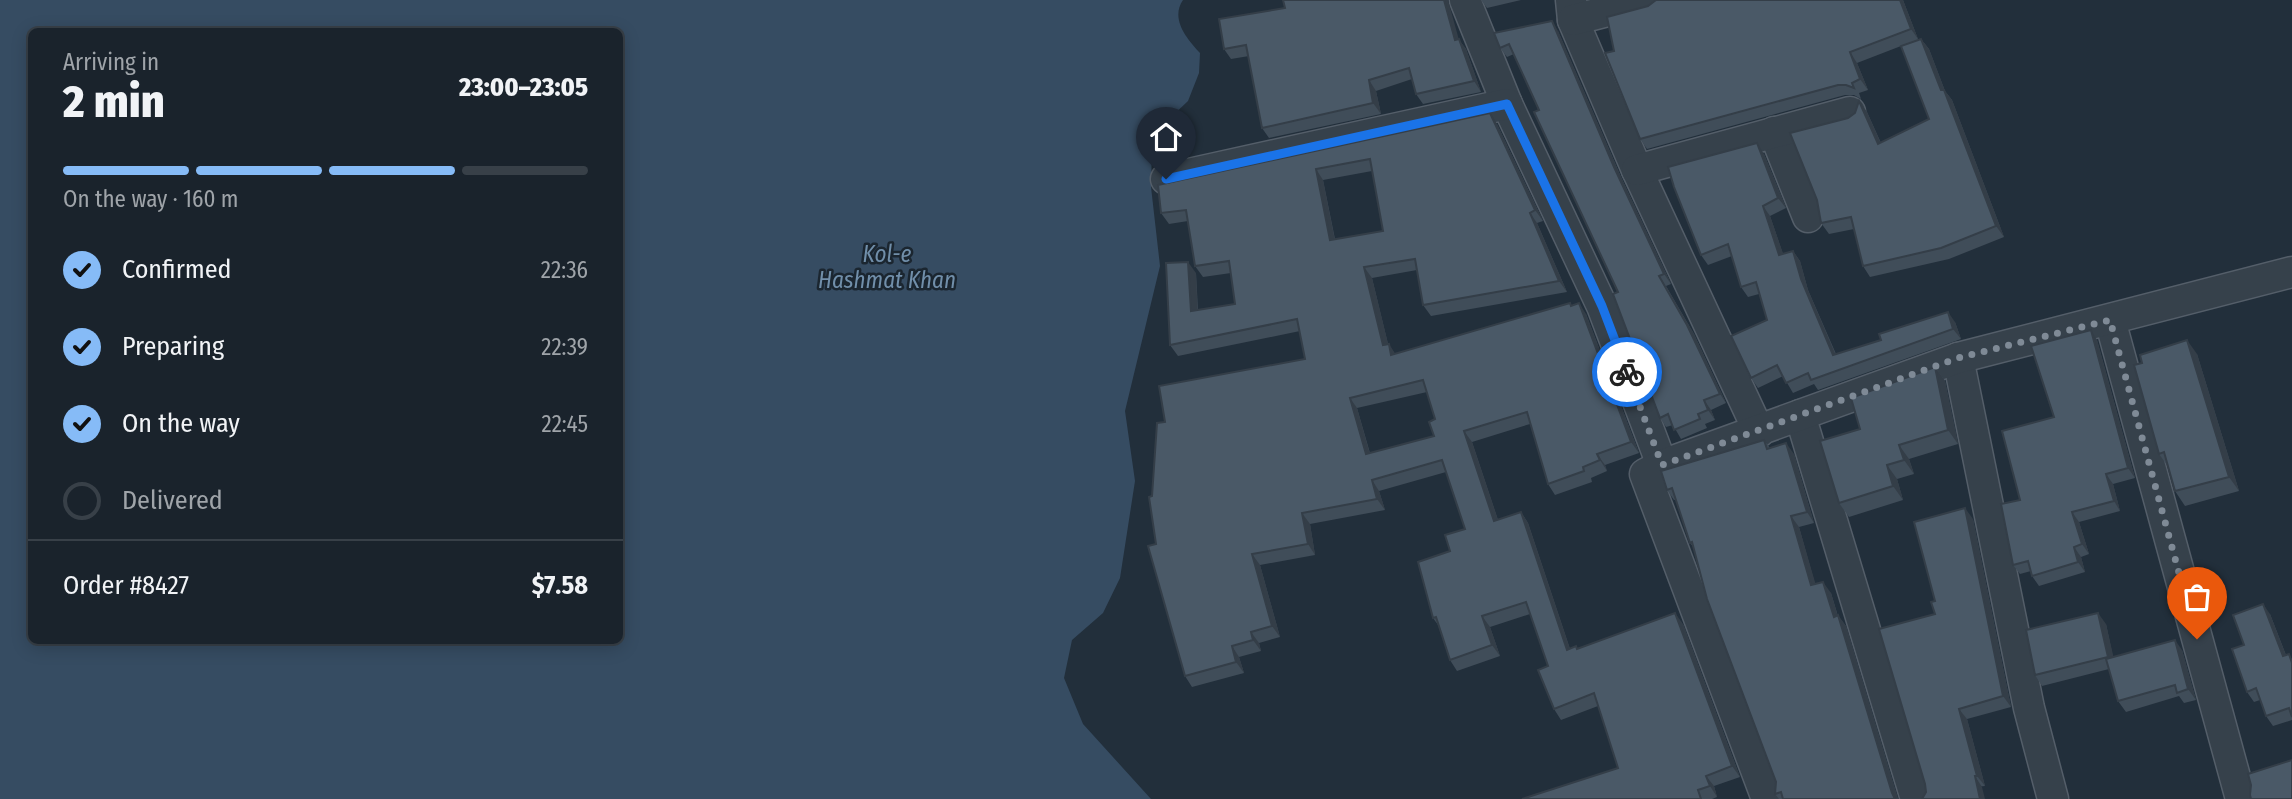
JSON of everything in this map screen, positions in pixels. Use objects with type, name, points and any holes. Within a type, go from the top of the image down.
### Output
[{"type":"street","points":[[1465,0],[1507,104],[1602,306],[1662,465]]},
{"type":"street","points":[[1650,0],[1572,10],[1637,170],[1759,432]]},
{"type":"street","points":[[1166,179],[1507,104]]},
{"type":"street","points":[[1637,170],[1850,112]]},
{"type":"street","points":[[1774,132],[1808,217]]},
{"type":"street","points":[[1767,799],[1645,474],[1662,465],[1958,358],[2292,272]]},
{"type":"street","points":[[2110,320],[2241,799]]},
{"type":"street","points":[[1958,358],[2029,708],[2053,799]]},
{"type":"street","points":[[1800,415],[1916,799]]},
{"type":"water","name":"Kol-e Hashmat Khan","points":[[0,0],[1183,0],[1179,7],[1179,21],[1185,35],[1200,53],[1199,73],[1188,101],[1167,121],[1152,147],[1151,187],[1160,266],[1125,411],[1135,481],[1120,578],[1103,613],[1072,640],[1064,678],[1083,724],[1151,799],[0,799]]},
{"type":"building","points":[[1283,0],[1444,0],[1455,40],[1459,39],[1474,81],[1416,94],[1409,68],[1369,80],[1373,103],[1262,128],[1246,45],[1224,49],[1219,19],[1285,8]]},
{"type":"building","points":[[1656,0],[1900,0],[1911,29],[1850,52],[1860,79],[1852,83],[1854,88],[1838,85],[1640,139],[1605,53],[1614,51],[1607,17],[1648,6]]},
{"type":"building","points":[[1552,21],[1614,167],[1664,274],[1659,276],[1687,325],[1720,394],[1704,400],[1708,410],[1698,414],[1700,419],[1674,430],[1668,414],[1660,418],[1613,294],[1618,292],[1534,112],[1539,110],[1509,44],[1500,48],[1494,33]]},
{"type":"building","points":[[1921,39],[1941,90],[1944,90],[1996,226],[1941,248],[1863,266],[1851,217],[1821,223],[1817,200],[1790,133],[1848,118],[1855,113],[1859,101],[1878,144],[1929,119],[1901,46]]},
{"type":"building","points":[[1490,113],[1535,210],[1530,213],[1559,281],[1423,305],[1415,259],[1364,267],[1383,345],[1389,344],[1391,355],[1570,303],[1571,306],[1579,303],[1631,442],[1597,454],[1600,460],[1583,467],[1584,471],[1548,484],[1527,412],[1464,431],[1494,521],[1521,512],[1567,650],[1576,646],[1577,649],[1675,613],[1732,766],[1706,776],[1710,786],[1698,790],[1701,799],[1522,799],[1618,768],[1594,693],[1554,709],[1538,670],[1548,666],[1526,602],[1482,616],[1492,645],[1450,660],[1436,617],[1433,618],[1418,562],[1450,551],[1445,535],[1465,529],[1442,460],[1372,480],[1377,499],[1302,513],[1308,544],[1252,554],[1272,626],[1251,632],[1253,640],[1232,646],[1236,662],[1185,676],[1148,546],[1156,544],[1149,497],[1152,496],[1157,423],[1165,422],[1159,386],[1305,359],[1297,319],[1170,345],[1166,263],[1188,262],[1191,311],[1235,304],[1229,261],[1195,266],[1186,210],[1161,213],[1158,185]],"holes":[[[1370,159],[1383,231],[1330,240],[1316,169]],[[1423,380],[1435,419],[1429,422],[1434,436],[1366,454],[1350,398]]]},
{"type":"building","points":[[1757,143],[1778,198],[1763,206],[1779,255],[1793,251],[1801,279],[1833,355],[1881,340],[1879,334],[1948,312],[1953,329],[1811,380],[1808,373],[1786,383],[1777,365],[1751,378],[1731,336],[1767,320],[1756,282],[1741,287],[1728,244],[1701,255],[1668,167]]},
{"type":"building","points":[[2091,330],[2128,468],[2106,474],[2114,501],[2072,512],[2082,544],[2074,547],[2078,562],[2032,576],[2028,561],[2013,565],[2001,504],[2020,500],[2002,431],[2054,417],[2031,346]]},
{"type":"building","points":[[2187,340],[2229,477],[2175,491],[2164,452],[2159,454],[2134,365],[2142,363],[2140,355]]},
{"type":"building","points":[[1935,367],[1948,430],[1899,445],[1904,460],[1887,465],[1893,486],[1839,503],[1820,441],[1860,429],[1851,398]]},
{"type":"building","points":[[1764,440],[1767,449],[1786,443],[1807,512],[1791,516],[1811,585],[1823,582],[1834,617],[1838,615],[1895,799],[1783,799],[1781,792],[1775,794],[1776,782],[1707,599],[1692,542],[1690,543],[1672,488],[1667,490],[1661,471]]},
{"type":"building","points":[[1965,508],[2003,696],[1959,709],[1977,776],[1980,799],[1922,799],[1926,792],[1925,784],[1879,629],[1935,614],[1931,602],[1935,601],[1914,522]]},
{"type":"building","points":[[2263,604],[2283,656],[2289,654],[2292,663],[2292,717],[2289,708],[2266,716],[2256,688],[2247,692],[2232,649],[2244,645],[2233,615]]},
{"type":"building","points":[[2098,613],[2108,657],[2035,675],[2026,630]]},
{"type":"building","points":[[2175,640],[2188,689],[2177,693],[2175,685],[2118,701],[2106,659]]},
{"type":"building","points":[[2292,760],[2292,799],[2251,799],[2248,774]]},
{"type":"way so far","points":[[1627,372],[1662,465],[1958,358],[2110,320],[2197,639]]},
{"type":"route","points":[[1166,179],[1507,104],[1602,306],[1627,372]]}]
